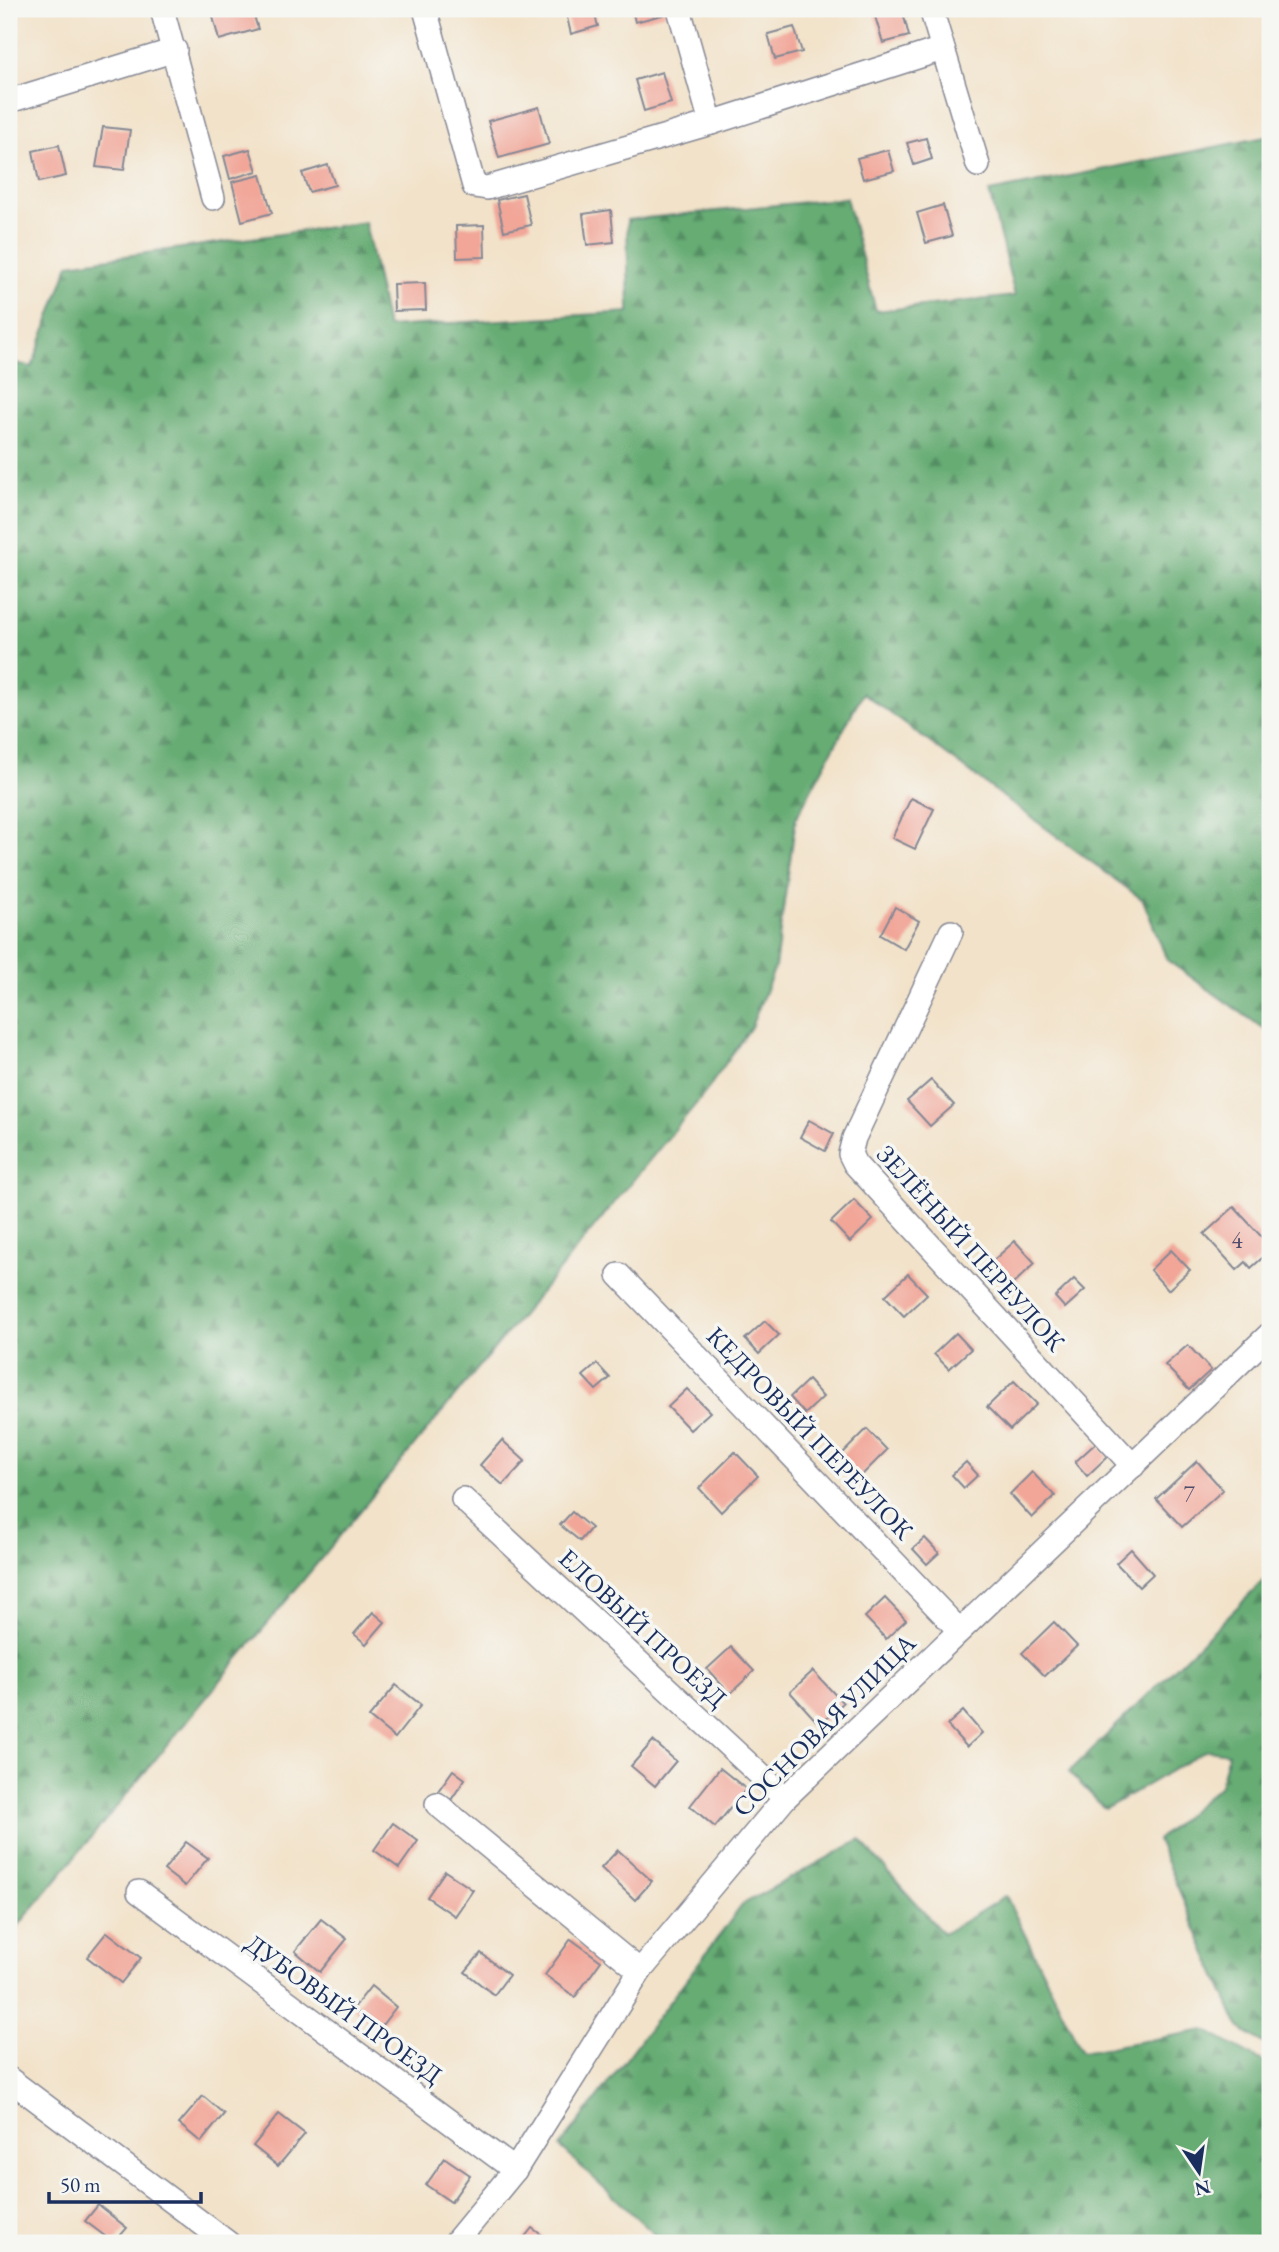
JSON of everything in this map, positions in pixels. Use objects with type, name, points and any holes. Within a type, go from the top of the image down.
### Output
[{"type":"street","points":[[162,9],[213,198]]},
{"type":"street","points":[[425,9],[474,186],[487,188],[712,124],[942,49]]},
{"type":"street","points":[[679,9],[712,124]]},
{"type":"street","points":[[930,9],[978,165]]},
{"type":"street","points":[[9,101],[175,50]]},
{"type":"street","name":"ЗЕЛЁНЫЙ ПЕРЕУЛОК","points":[[951,932],[854,1138],[850,1154],[855,1164],[1133,1466]]},
{"type":"street","name":"КЕДРОВЫЙ ПЕРЕУЛОК","points":[[620,1275],[959,1630]]},
{"type":"street","name":"СОСНОВАЯ УЛИЦА","points":[[454,2243],[515,2171],[640,1971],[785,1797],[1270,1334]]},
{"type":"street","name":"ЕЛОВЫЙ ПРОЕЗД","points":[[463,1499],[785,1797]]},
{"type":"street","points":[[438,1804],[640,1971]]},
{"type":"street","name":"ДУБОВЫЙ ПРОЕЗД","points":[[139,1892],[515,2171]]},
{"type":"street","points":[[9,2079],[228,2243]]},
{"type":"green space","points":[[1270,136],[1270,1033],[1167,960],[1143,900],[863,693],[796,818],[775,967],[751,1027],[705,1093],[9,1937],[9,361],[32,367],[69,264],[365,222],[387,327],[629,312],[627,220],[846,198],[876,311],[1015,296],[989,192]]},
{"type":"green space","points":[[1270,1575],[1270,2048],[1239,2027],[1157,1840],[1220,1785],[1228,1753],[1207,1750],[1105,1809],[1069,1772]]},
{"type":"green space","points":[[860,1840],[943,1934],[1006,1896],[1082,2052],[1205,2030],[1270,2066],[1270,2243],[664,2243],[560,2147],[743,1904]]},
{"type":"building","points":[[211,9],[252,9],[258,29],[219,40]]},
{"type":"building","points":[[565,9],[593,9],[598,26],[571,34]]},
{"type":"building","points":[[632,9],[664,9],[666,14],[635,22]]},
{"type":"building","points":[[902,9],[909,36],[883,43],[874,13]]},
{"type":"building","points":[[794,27],[802,52],[775,59],[768,34]]},
{"type":"building","points":[[662,72],[671,103],[644,111],[635,80]]},
{"type":"building","points":[[539,107],[549,144],[499,158],[488,121]]},
{"type":"building","points":[[103,127],[130,130],[124,170],[96,167]]},
{"type":"building","points":[[926,138],[932,159],[914,165],[907,143]]},
{"type":"building","points":[[59,145],[66,176],[39,182],[33,151]]},
{"type":"building","points":[[250,149],[257,171],[230,179],[224,156]]},
{"type":"building","points":[[888,150],[894,171],[863,179],[857,158]]},
{"type":"building","points":[[328,165],[335,185],[309,192],[302,173]]},
{"type":"building","points":[[261,175],[272,213],[242,221],[232,182]]},
{"type":"building","points":[[524,194],[531,225],[504,231],[497,200]]},
{"type":"building","points":[[943,205],[952,236],[926,243],[917,213]]},
{"type":"building","points":[[611,210],[614,242],[587,245],[583,214]]},
{"type":"building","points":[[484,225],[485,257],[457,258],[456,226]]},
{"type":"building","points":[[425,283],[426,310],[394,311],[393,284]]},
{"type":"building","points":[[911,798],[934,809],[915,849],[892,838]]},
{"type":"building","points":[[895,907],[919,921],[904,949],[880,935]]},
{"type":"building","points":[[931,1080],[954,1105],[930,1126],[907,1101]]},
{"type":"building","points":[[809,1120],[834,1134],[825,1151],[800,1137]]},
{"type":"building","points":[[854,1200],[873,1220],[850,1242],[831,1222]]},
{"type":"building","points":[[1234,1207],[1270,1246],[1270,1251],[1251,1268],[1246,1262],[1237,1270],[1204,1234]]},
{"type":"building","points":[[1015,1241],[1035,1263],[1009,1288],[988,1265]]},
{"type":"building","points":[[1171,1250],[1190,1270],[1168,1290],[1150,1270]]},
{"type":"building","points":[[908,1274],[927,1294],[904,1316],[885,1296]]},
{"type":"building","points":[[1074,1279],[1085,1290],[1065,1308],[1055,1297]]},
{"type":"building","points":[[765,1321],[779,1335],[759,1354],[745,1339]]},
{"type":"building","points":[[956,1333],[971,1349],[949,1369],[934,1354]]},
{"type":"building","points":[[1188,1345],[1211,1370],[1189,1390],[1165,1365]]},
{"type":"building","points":[[597,1364],[610,1378],[596,1390],[583,1376]]},
{"type":"building","points":[[808,1380],[823,1397],[805,1414],[790,1397]]},
{"type":"building","points":[[1014,1381],[1037,1404],[1010,1430],[987,1407]]},
{"type":"building","points":[[687,1389],[710,1412],[690,1430],[668,1407]]},
{"type":"building","points":[[867,1429],[887,1450],[858,1479],[838,1458]]},
{"type":"building","points":[[502,1440],[525,1461],[503,1485],[480,1465]]},
{"type":"building","points":[[1096,1443],[1108,1456],[1087,1476],[1075,1462]]},
{"type":"building","points":[[735,1452],[758,1476],[721,1512],[699,1488]]},
{"type":"building","points":[[1197,1461],[1223,1490],[1182,1527],[1156,1499]]},
{"type":"building","points":[[966,1462],[978,1475],[964,1488],[952,1475]]},
{"type":"building","points":[[1032,1472],[1055,1496],[1032,1518],[1010,1494]]},
{"type":"building","points":[[572,1512],[591,1528],[580,1541],[560,1525]]},
{"type":"building","points":[[925,1538],[939,1553],[927,1564],[913,1549]]},
{"type":"building","points":[[1131,1549],[1153,1574],[1139,1587],[1116,1563]]},
{"type":"building","points":[[885,1598],[906,1620],[886,1639],[865,1617]]},
{"type":"building","points":[[373,1612],[385,1622],[366,1644],[354,1634]]},
{"type":"building","points":[[1054,1622],[1077,1646],[1045,1676],[1022,1653]]},
{"type":"building","points":[[731,1647],[754,1671],[730,1694],[707,1669]]},
{"type":"building","points":[[813,1671],[843,1703],[820,1725],[790,1692]]},
{"type":"building","points":[[396,1685],[421,1705],[395,1738],[369,1717]]},
{"type":"building","points":[[963,1711],[982,1733],[967,1747],[947,1725]]},
{"type":"building","points":[[653,1741],[676,1761],[655,1786],[631,1766]]},
{"type":"building","points":[[720,1768],[746,1789],[715,1827],[690,1806]]},
{"type":"building","points":[[453,1770],[465,1779],[451,1800],[438,1791]]},
{"type":"building","points":[[393,1823],[418,1841],[399,1868],[374,1850]]},
{"type":"building","points":[[186,1842],[208,1858],[185,1886],[164,1870]]},
{"type":"building","points":[[618,1850],[652,1881],[635,1900],[601,1868]]},
{"type":"building","points":[[445,1871],[473,1890],[455,1916],[427,1897]]},
{"type":"building","points":[[321,1919],[347,1939],[320,1972],[295,1951]]},
{"type":"building","points":[[107,1932],[141,1958],[121,1983],[87,1957]]},
{"type":"building","points":[[571,1939],[601,1961],[575,1997],[545,1975]]},
{"type":"building","points":[[481,1953],[509,1975],[494,1995],[465,1972]]},
{"type":"building","points":[[371,1986],[396,2007],[379,2029],[353,2009]]},
{"type":"building","points":[[203,2096],[224,2114],[201,2142],[179,2124]]},
{"type":"building","points":[[279,2114],[305,2134],[278,2166],[253,2146]]},
{"type":"building","points":[[445,2158],[470,2175],[451,2202],[426,2185]]},
{"type":"building","points":[[98,2205],[127,2228],[114,2243],[85,2221]]},
{"type":"building","points":[[532,2228],[553,2243],[520,2243]]}]
